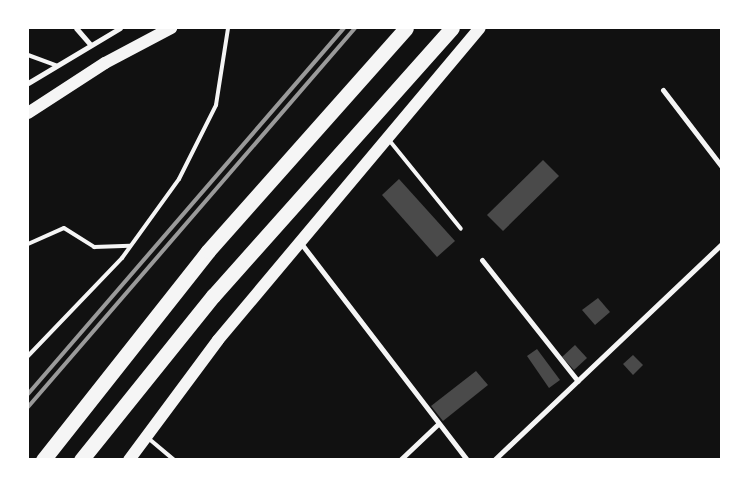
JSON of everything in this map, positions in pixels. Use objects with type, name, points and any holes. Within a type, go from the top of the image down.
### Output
[{"type":"highway","points":[[43,460],[208,251],[406,28]]},
{"type":"highway","points":[[81,460],[232,274],[452,28]]},
{"type":"main road","points":[[28,113],[105,63],[172,28]]},
{"type":"main road","points":[[129,460],[218,340],[480,28]]},
{"type":"street","points":[[76,28],[90,44]]},
{"type":"street","points":[[28,83],[90,44],[120,28]]},
{"type":"street","points":[[663,90],[722,167]]},
{"type":"street","points":[[299,242],[467,460]]},
{"type":"street","points":[[494,460],[722,244]]},
{"type":"street","points":[[482,260],[578,381]]},
{"type":"street","points":[[400,460],[438,424]]},
{"type":"lane","points":[[28,356],[80,305],[130,246],[178,179],[216,105],[228,28]]},
{"type":"lane","points":[[28,55],[56,65]]},
{"type":"lane","points":[[388,138],[461,229]]},
{"type":"lane","points":[[28,244],[64,228],[94,247],[130,246]]},
{"type":"lane","points":[[146,437],[174,460]]},
{"type":"building","points":[[543,160],[559,176],[503,231],[487,215]]},
{"type":"building","points":[[399,179],[455,241],[437,257],[382,195]]},
{"type":"building","points":[[598,298],[610,312],[595,325],[582,310]]},
{"type":"building","points":[[575,345],[587,358],[574,370],[562,357]]},
{"type":"building","points":[[537,349],[560,380],[549,388],[527,356]]},
{"type":"building","points":[[633,355],[643,365],[633,375],[623,364]]},
{"type":"building","points":[[476,371],[488,385],[443,421],[431,406]]},
{"type":"railway","points":[[28,394],[344,28]]},
{"type":"railway","points":[[28,407],[355,28]]}]
